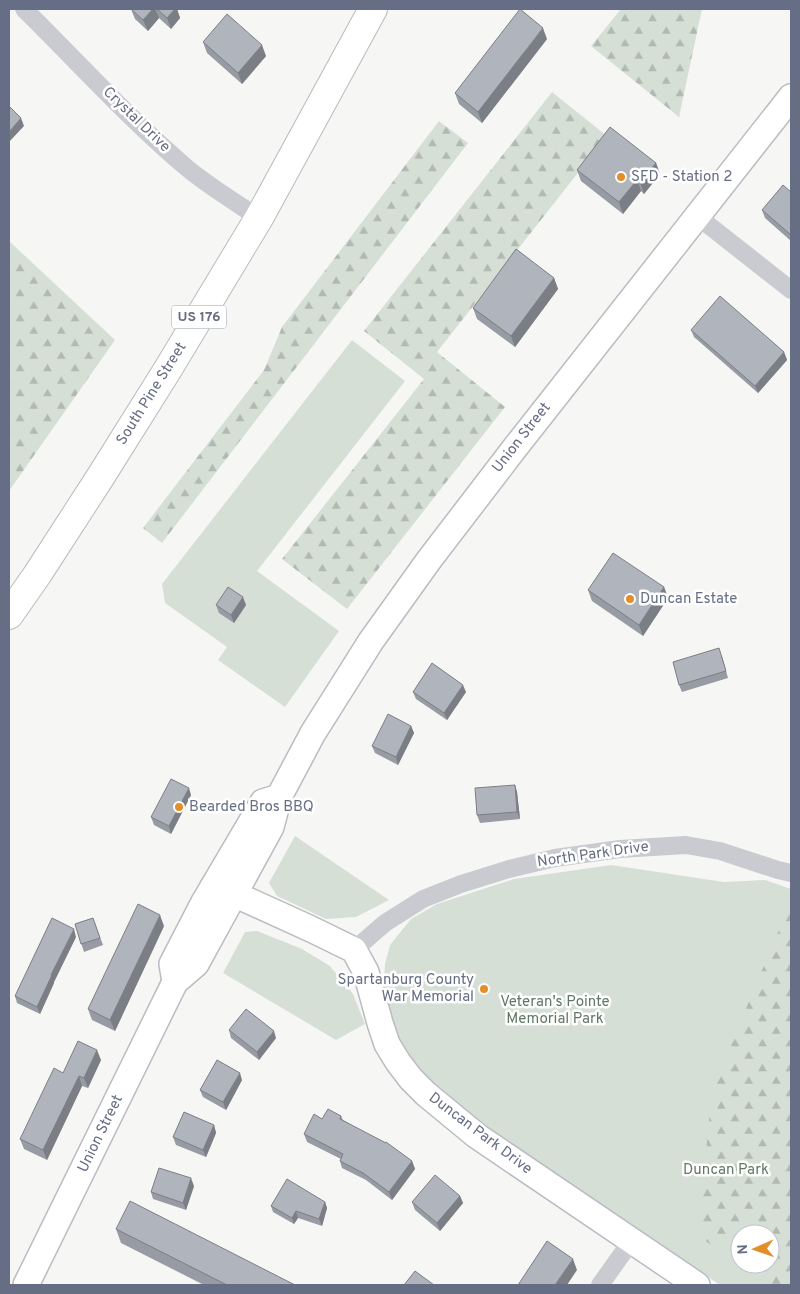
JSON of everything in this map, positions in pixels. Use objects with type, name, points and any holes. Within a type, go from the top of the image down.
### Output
[{"type":"highway","name":"South Pine Street","points":[[9,615],[101,476],[259,218],[373,9]]},
{"type":"main road","name":"Union Street","points":[[26,1285],[176,982],[172,964],[223,891],[263,802],[279,797],[312,733],[371,641],[423,568],[514,448],[791,97]]},
{"type":"main road","points":[[223,891],[354,950]]},
{"type":"main road","name":"Duncan Park Drive","points":[[354,950],[366,972],[387,1044],[411,1079],[426,1094],[477,1136],[698,1285]]},
{"type":"street","name":"Crystal Drive","points":[[24,9],[144,130],[188,169],[259,218]]},
{"type":"street","points":[[697,216],[791,290]]},
{"type":"street","name":"North Park Drive","points":[[354,950],[385,923],[423,899],[461,884],[509,869],[555,858],[620,849],[686,845],[720,851],[791,873]]},
{"type":"street","points":[[600,1285],[632,1240]]},
{"type":"green space","points":[[621,9],[702,9],[679,117],[591,46]]},
{"type":"green space","points":[[552,92],[607,136],[437,352],[505,407],[347,609],[282,559],[424,379],[364,331]]},
{"type":"green space","points":[[439,121],[468,143],[162,543],[143,528],[264,370],[282,327]]},
{"type":"green space","points":[[9,241],[115,340],[9,491]]},
{"type":"green space","points":[[352,340],[405,381],[257,571],[339,631],[285,707],[218,660],[227,647],[165,603],[162,584]]},
{"type":"green space","points":[[295,836],[389,900],[356,917],[326,919],[277,896],[269,883]]},
{"type":"green space","name":"Veteran's Pointe Memorial Park","points":[[611,865],[724,882],[765,880],[791,889],[791,1285],[720,1285],[595,1200],[482,1127],[436,1089],[412,1060],[389,1020],[384,981],[385,964],[390,945],[411,919],[437,904],[514,879]]},
{"type":"green space","name":"Duncan Park","points":[[791,901],[791,1285],[772,1285],[755,1274],[780,1274],[780,1224],[730,1224],[730,1257],[698,1236],[712,1090]]},
{"type":"green space","points":[[257,931],[302,949],[330,966],[353,994],[365,1024],[336,1040],[223,973],[245,932]]},
{"type":"building","points":[[131,9],[153,9],[143,20]]},
{"type":"building","points":[[157,9],[175,9],[167,18]]},
{"type":"building","points":[[520,9],[543,28],[478,112],[455,93]]},
{"type":"building","points":[[227,14],[262,45],[238,73],[203,42]]},
{"type":"building","points":[[9,106],[21,118],[9,132]]},
{"type":"building","name":"SFD - Station 2","points":[[610,127],[656,163],[640,182],[637,180],[619,202],[577,170]]},
{"type":"building","points":[[783,185],[791,192],[790,234],[762,210]]},
{"type":"building","points":[[516,249],[554,278],[511,336],[473,308]]},
{"type":"building","points":[[720,296],[784,352],[755,386],[691,330]]},
{"type":"building","name":"Duncan Estate","points":[[613,553],[664,587],[639,625],[588,590]]},
{"type":"building","points":[[228,587],[243,597],[231,615],[216,605]]},
{"type":"building","points":[[719,648],[726,671],[679,685],[673,662]]},
{"type":"building","points":[[432,663],[463,685],[444,713],[413,692]]},
{"type":"building","points":[[388,714],[411,726],[396,757],[372,746]]},
{"type":"building","points":[[171,779],[189,788],[169,826],[151,817]]},
{"type":"building","points":[[515,785],[517,812],[477,815],[475,788]]},
{"type":"building","points":[[138,904],[160,915],[110,1020],[88,1009]]},
{"type":"building","points":[[52,918],[74,929],[37,1007],[15,996]]},
{"type":"building","points":[[93,918],[100,938],[81,944],[75,924]]},
{"type":"building","points":[[246,1009],[274,1031],[257,1052],[229,1030]]},
{"type":"building","points":[[78,1041],[97,1050],[84,1078],[79,1076],[43,1150],[20,1139],[54,1068],[63,1073]]},
{"type":"building","points":[[217,1060],[240,1073],[223,1102],[200,1090]]},
{"type":"building","points":[[328,1109],[341,1116],[340,1119],[386,1142],[412,1161],[389,1192],[363,1173],[340,1161],[343,1154],[304,1134],[314,1114],[322,1119]]},
{"type":"building","points":[[184,1112],[214,1125],[203,1150],[173,1137]]},
{"type":"building","points":[[159,1168],[191,1178],[183,1203],[151,1192]]},
{"type":"building","points":[[435,1175],[460,1196],[437,1223],[412,1202]]},
{"type":"building","points":[[287,1179],[325,1202],[319,1219],[296,1211],[292,1218],[271,1206]]},
{"type":"building","points":[[130,1201],[295,1285],[227,1285],[116,1229]]},
{"type":"building","points":[[547,1241],[573,1259],[555,1285],[518,1285]]},
{"type":"building","points":[[415,1271],[434,1285],[404,1285]]},
{"type":"place","name":"SFD - Station 2","points":[[621,177]]},
{"type":"place","name":"Duncan Estate","points":[[630,599]]},
{"type":"place","name":"Bearded Bros BBQ","points":[[179,807]]},
{"type":"place","name":"Spartanburg County War Memorial","points":[[484,989]]}]
